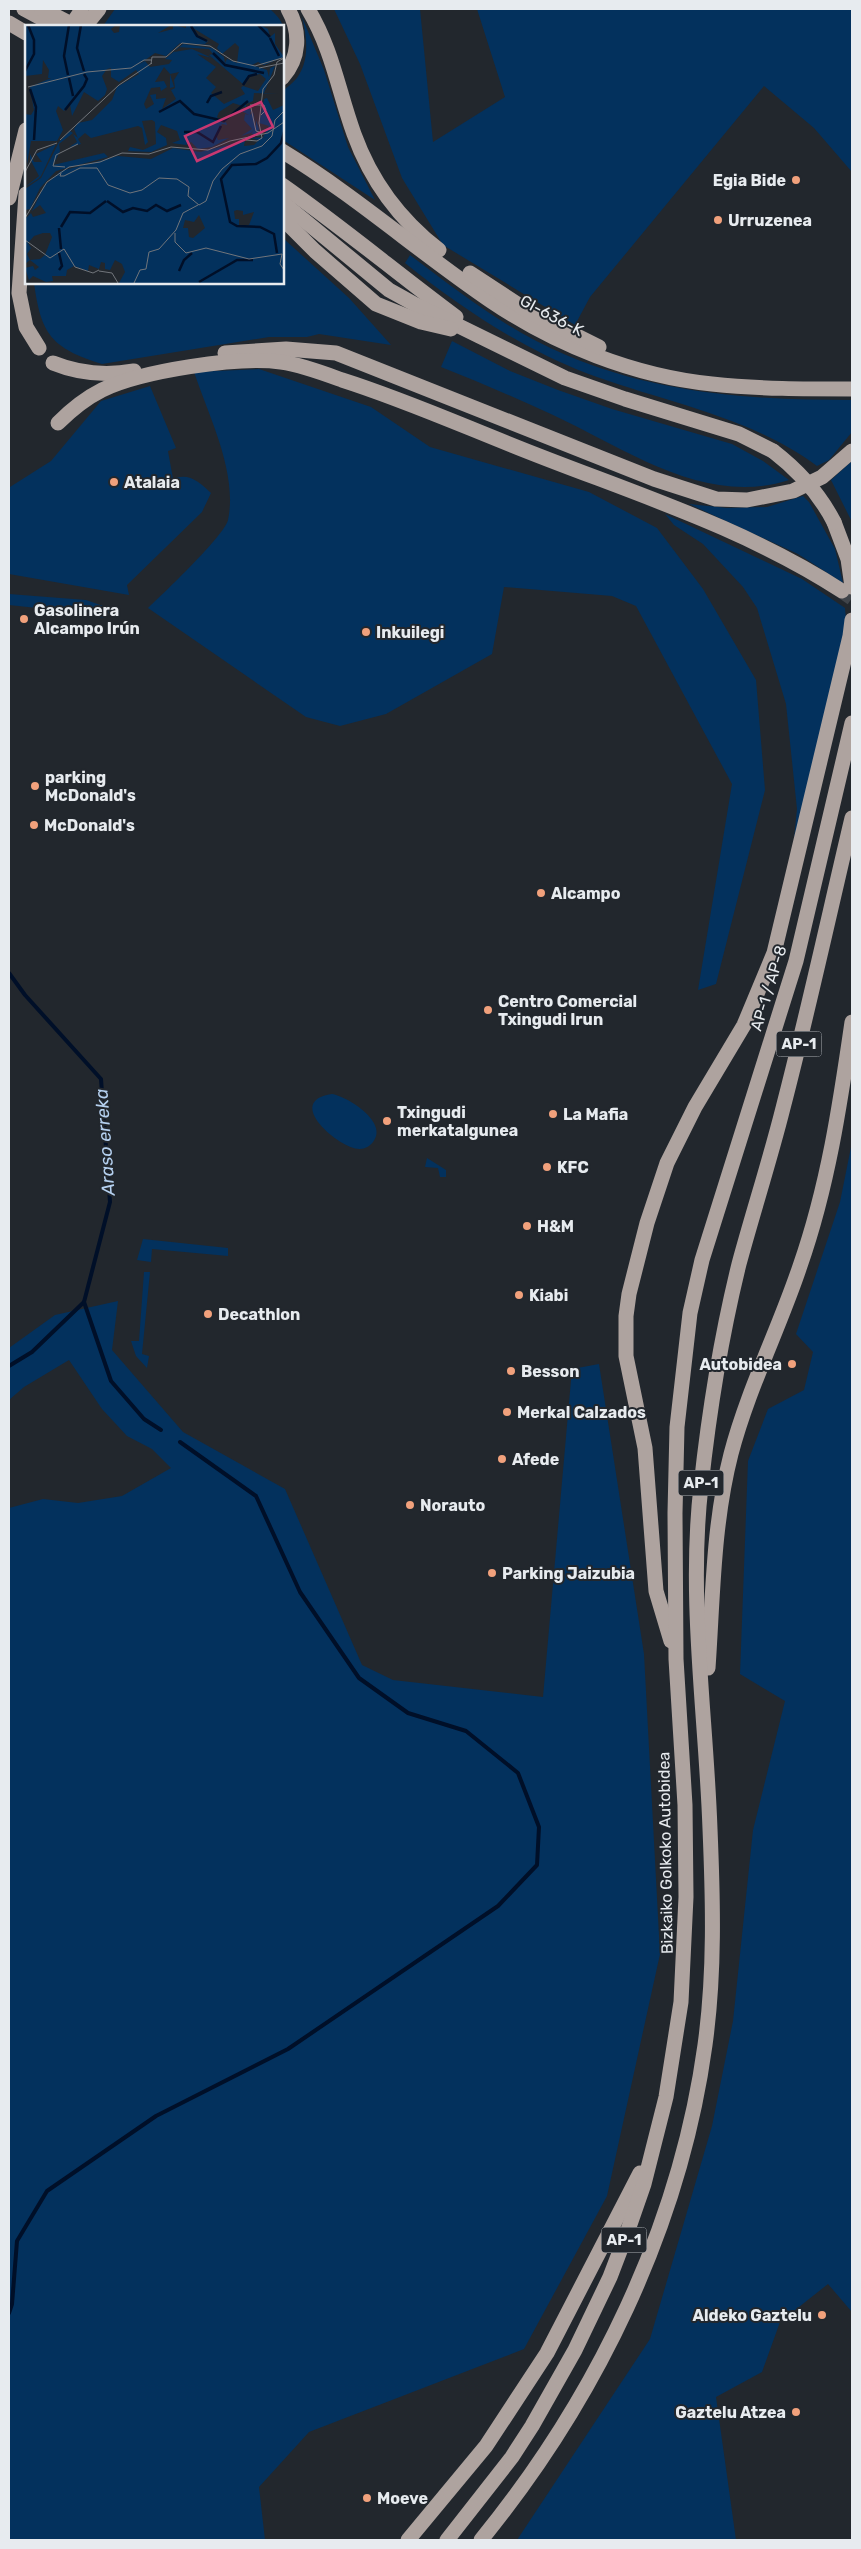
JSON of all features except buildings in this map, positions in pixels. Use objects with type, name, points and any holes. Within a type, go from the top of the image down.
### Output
[{"type":"highway","points":[[24,9],[54,25]]},
{"type":"highway","points":[[42,9],[71,25]]},
{"type":"highway","points":[[284,76],[292,66],[297,50],[296,25],[288,9]]},
{"type":"highway","points":[[308,9],[330,51],[361,154],[375,179],[402,218],[424,239],[502,295],[570,334],[662,375]]},
{"type":"highway","points":[[74,25],[88,14]]},
{"type":"highway","points":[[9,23],[25,32]]},
{"type":"highway","points":[[9,198],[25,134]]},
{"type":"highway","name":"GI-636-K","points":[[284,152],[354,200],[492,302],[537,329],[572,346],[614,362],[662,375],[710,384],[762,388],[852,389]]},
{"type":"highway","points":[[284,186],[335,222],[400,276],[458,318],[470,331]]},
{"type":"highway","points":[[284,197],[310,214],[406,291],[470,331]]},
{"type":"highway","points":[[58,423],[91,396],[128,380],[205,364],[241,361],[281,362],[317,371],[394,398],[717,525],[801,564],[847,589],[848,559],[834,522],[825,505],[802,476],[773,451],[739,434],[625,399],[565,378],[416,305],[388,290],[284,204]]},
{"type":"highway","points":[[25,205],[19,293],[26,327],[39,348]]},
{"type":"highway","points":[[284,211],[382,297],[427,317],[470,331]]},
{"type":"highway","points":[[284,220],[315,251],[376,304],[421,322],[470,331]]},
{"type":"highway","points":[[20,262],[25,244]]},
{"type":"highway","points":[[53,362],[87,373],[112,374],[254,350],[316,350],[336,354],[654,479],[716,499],[748,500],[793,491],[822,477],[852,451]]},
{"type":"highway","points":[[676,1659],[656,1591],[645,1448],[626,1356],[626,1316],[629,1294],[646,1223],[667,1163],[695,1107],[744,1025],[771,962],[850,636],[852,620]]},
{"type":"highway","name":"AP-1 / AP-8","points":[[702,1260],[796,961],[852,722]]},
{"type":"highway","name":"AP-1","points":[[481,2540],[560,2431],[601,2361],[660,2230],[682,2154],[698,2086],[705,2042],[712,1961],[710,1824],[696,1604],[700,1500],[716,1376],[738,1268],[783,1108],[852,818]]},
{"type":"highway","points":[[703,1727],[716,1543],[731,1454],[800,1266],[818,1206],[839,1118],[852,1022]]},
{"type":"highway","name":"Bizkaiko Golkoko Autobidea","points":[[448,2540],[512,2457],[537,2418],[575,2350],[610,2277],[625,2238],[656,2141],[673,2059],[684,1964],[686,1897],[685,1805],[676,1659],[675,1513],[677,1427],[690,1313],[702,1260]]},
{"type":"highway","points":[[408,2540],[486,2446],[547,2353],[656,2141]]},
{"type":"shaded area","points":[[115,9],[270,9],[282,25],[104,25]]},
{"type":"shaded area","points":[[334,9],[420,9],[433,142],[505,97],[477,9],[852,9],[852,172],[814,128],[764,86],[590,297],[575,325],[443,245],[402,178],[360,64]]},
{"type":"shaded area","points":[[302,17],[324,70],[348,147],[375,200],[284,141],[284,90],[297,78],[304,64],[306,56]]},
{"type":"shaded area","points":[[284,239],[349,298],[391,345],[319,334],[307,337],[269,337],[102,364],[71,352],[51,337],[40,315],[34,284],[284,284]]},
{"type":"shaded area","points":[[410,255],[504,323],[566,355],[636,378],[706,392],[778,398],[852,400],[852,432],[829,460],[817,466],[791,449],[735,422],[586,373],[537,351],[491,325],[447,295],[405,263]]},
{"type":"shaded area","points":[[452,341],[510,371],[558,390],[612,409],[732,444],[763,461],[789,480],[758,486],[727,486],[697,480],[667,470],[638,458],[553,415],[441,367]]},
{"type":"shaded area","points":[[259,369],[371,407],[430,447],[589,492],[657,528],[703,589],[756,680],[765,790],[716,984],[698,990],[732,784],[636,606],[612,596],[504,587],[492,654],[386,714],[340,726],[306,717],[148,608],[205,551],[224,528],[228,520],[230,502],[226,464],[194,372]]},
{"type":"shaded area","points":[[150,386],[176,448],[168,451],[173,479],[189,477],[203,485],[211,493],[202,512],[127,585],[129,595],[9,574],[10,487],[51,461],[101,401]]},
{"type":"shaded area","points":[[852,461],[852,522],[831,480]]},
{"type":"shaded area","points":[[803,496],[809,502],[835,549],[843,583],[798,554],[689,504],[727,508],[767,507]]},
{"type":"shaded area","points":[[665,514],[802,579],[845,608],[846,620],[836,675],[793,849],[797,809],[786,704],[757,608],[743,587],[703,544],[674,525]]},
{"type":"shaded area","points":[[9,594],[86,600],[109,608],[110,612],[104,618],[74,612],[9,605]]},
{"type":"shaded area","points":[[332,1094],[357,1105],[372,1119],[377,1135],[369,1146],[360,1149],[351,1147],[330,1134],[320,1124],[314,1115],[313,1106],[318,1098]]},
{"type":"shaded area","points":[[852,1142],[852,2312],[828,2284],[780,2322],[762,2372],[716,2397],[736,2540],[517,2540],[650,2339],[712,2126],[733,2021],[753,1830],[785,1701],[740,1674],[748,1461],[768,1409],[804,1390],[813,1352],[796,1334],[840,1202]]},
{"type":"shaded area","points":[[427,1158],[446,1170],[446,1177],[440,1177],[438,1168],[425,1167]]},
{"type":"shaded area","points":[[143,1239],[228,1248],[228,1256],[152,1249],[151,1262],[137,1260]]},
{"type":"shaded area","points":[[144,1272],[150,1272],[142,1354],[149,1356],[147,1368],[136,1356],[131,1341],[139,1341]]},
{"type":"shaded area","points":[[118,1301],[112,1350],[183,1432],[285,1489],[362,1665],[393,1680],[543,1697],[572,1369],[599,1364],[644,1654],[660,1954],[607,2196],[524,2349],[309,2432],[259,2487],[265,2540],[9,2540],[9,1508],[43,1499],[78,1503],[122,1496],[171,1468],[152,1449],[127,1436],[102,1409],[69,1360],[24,1387],[9,1400],[9,1348],[55,1315]]},
{"type":"waterway","name":"Araso erreka","points":[[9,973],[25,995],[101,1079],[110,1202],[84,1302],[32,1352],[9,1366]]},
{"type":"waterway","points":[[84,1302],[111,1381],[144,1419],[161,1430]]},
{"type":"waterway","points":[[9,2313],[12,2304],[17,2241],[47,2191],[156,2116],[288,2049],[498,1906],[537,1865],[539,1827],[518,1773],[466,1731],[408,1713],[359,1678],[300,1592],[256,1496],[180,1442]]},
{"type":"tunnel","points":[[842,591],[852,598]]},
{"type":"place","name":"Egia Bide","points":[[796,180]]},
{"type":"place","name":"Urruzenea","points":[[718,220]]},
{"type":"place","name":"Atalaia","points":[[114,482]]},
{"type":"place","name":"Gasolinera Alcampo Irún","points":[[24,619]]},
{"type":"place","name":"Inkuilegi","points":[[366,632]]},
{"type":"place","name":"parking McDonald's","points":[[35,786]]},
{"type":"place","name":"McDonald's","points":[[34,825]]},
{"type":"place","name":"Alcampo","points":[[541,893]]},
{"type":"place","name":"Centro Comercial Txingudi Irun","points":[[488,1010]]},
{"type":"place","name":"La Mafia","points":[[553,1114]]},
{"type":"place","name":"Txingudi merkatalgunea","points":[[387,1121]]},
{"type":"place","name":"KFC","points":[[547,1167]]},
{"type":"place","name":"H&M","points":[[527,1226]]},
{"type":"place","name":"Kiabi","points":[[519,1295]]},
{"type":"place","name":"Decathlon","points":[[208,1314]]},
{"type":"place","name":"Autobidea","points":[[792,1364]]},
{"type":"place","name":"Besson","points":[[511,1371]]},
{"type":"place","name":"Merkal Calzados","points":[[507,1412]]},
{"type":"place","name":"Afede","points":[[502,1459]]},
{"type":"place","name":"Norauto","points":[[410,1505]]},
{"type":"place","name":"Parking Jaizubia","points":[[492,1573]]},
{"type":"place","name":"Aldeko Gaztelu","points":[[822,2315]]},
{"type":"place","name":"Gaztelu Atzea","points":[[796,2412]]},
{"type":"place","name":"Moeve","points":[[367,2498]]}]
